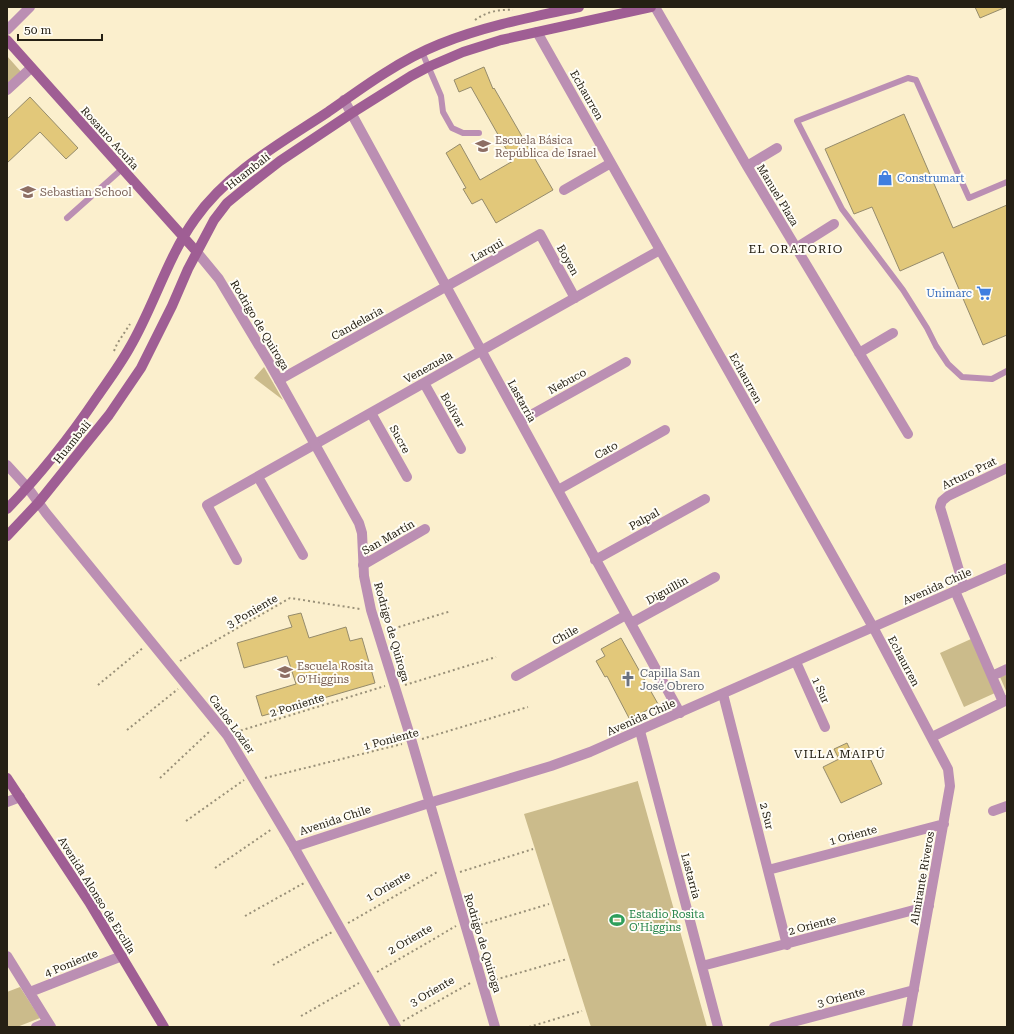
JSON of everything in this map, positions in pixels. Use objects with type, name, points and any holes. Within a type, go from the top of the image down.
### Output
[{"type":"main road","name":"Huambalí","points":[[7,509],[28,488],[79,423],[131,346],[168,265],[183,237],[209,200],[229,180],[344,100],[422,52],[455,38],[477,31],[579,7]]},
{"type":"main road","name":"Huambalí","points":[[7,536],[39,502],[109,416],[141,368],[172,306],[196,251],[214,220],[233,198],[263,174],[352,113],[428,67],[482,46],[537,32],[651,7]]},
{"type":"main road","name":"Rosauro Acuña","points":[[7,40],[196,251]]},
{"type":"main road","name":"Avenida Alonso de Ercilla","points":[[7,778],[59,856],[122,956],[164,1027]]},
{"type":"street","points":[[7,30],[30,7]]},
{"type":"street","name":"Manuel Plaza","points":[[655,7],[747,166],[908,434]]},
{"type":"street","name":"Echaurren","points":[[537,32],[873,627],[932,737]]},
{"type":"street","points":[[7,90],[31,68]]},
{"type":"street","name":"Lastarria","points":[[344,100],[680,713]]},
{"type":"street","points":[[747,166],[776,148]]},
{"type":"street","points":[[564,190],[612,163]]},
{"type":"street","points":[[796,248],[834,224]]},
{"type":"street","name":"Larqui","points":[[446,286],[540,234]]},
{"type":"street","name":"Boyen","points":[[540,234],[576,298]]},
{"type":"street","name":"Venezuela","points":[[237,560],[207,505],[660,250]]},
{"type":"street","name":"Rodrigo de Quiroga","points":[[196,251],[219,279],[316,444],[359,523],[362,533],[365,586],[371,610],[412,742],[495,1027]]},
{"type":"street","name":"Candelaria","points":[[279,380],[446,286]]},
{"type":"street","points":[[860,353],[893,333]]},
{"type":"street","name":"Nebuco","points":[[520,422],[626,362]]},
{"type":"street","name":"Bolívar","points":[[424,383],[461,449]]},
{"type":"street","name":"Sucre","points":[[371,413],[408,477]]},
{"type":"street","name":"Cato","points":[[558,490],[665,430]]},
{"type":"street","name":"Carlos Lozier","points":[[7,465],[28,488],[46,513],[228,735],[254,777],[396,1026]]},
{"type":"street","name":"Arturo Prat","points":[[960,589],[940,507],[942,501],[948,496],[1007,468]]},
{"type":"street","points":[[258,477],[303,555]]},
{"type":"street","name":"Palpal","points":[[595,560],[705,499]]},
{"type":"street","name":"San Martín","points":[[363,565],[426,529]]},
{"type":"street","name":"Avenida Chile","points":[[294,847],[429,802],[551,766],[597,749],[1007,568]]},
{"type":"street","name":"Diguillín","points":[[628,619],[715,577]]},
{"type":"street","points":[[932,737],[1005,701],[992,676],[960,589]]},
{"type":"street","name":"Chile","points":[[516,676],[628,619]]},
{"type":"street","name":"1 Sur","points":[[796,662],[824,727]]},
{"type":"street","points":[[992,676],[1007,669]]},
{"type":"street","name":"2 Sur","points":[[723,694],[787,945]]},
{"type":"street","name":"Lastarria","points":[[640,731],[718,1027]]},
{"type":"street","name":"Almirante Riveros","points":[[907,1027],[950,786],[950,774],[932,737]]},
{"type":"street","points":[[7,802],[20,797]]},
{"type":"street","points":[[992,811],[1007,806]]},
{"type":"street","name":"1 Oriente","points":[[768,870],[944,824]]},
{"type":"street","name":"2 Oriente","points":[[702,966],[787,945],[929,906]]},
{"type":"street","points":[[7,956],[50,1025],[36,1027]]},
{"type":"street","name":"4 Poniente","points":[[30,992],[122,956]]},
{"type":"street","name":"3 Oriente","points":[[774,1027],[914,990]]},
{"type":"lane","points":[[422,52],[441,96],[443,112],[452,128],[463,133],[479,133]]},
{"type":"lane","points":[[1007,182],[969,198],[916,80],[908,78],[797,121],[842,209],[903,290],[948,364],[962,377],[992,379],[1007,371]]},
{"type":"lane","points":[[67,218],[122,168]]},
{"type":"path","points":[[473,22],[482,14],[502,10],[515,10]]},
{"type":"path","points":[[113,355],[117,344],[131,322]]},
{"type":"path","name":"3 Poniente","points":[[172,666],[290,598],[371,610]]},
{"type":"path","points":[[378,633],[451,611]]},
{"type":"path","points":[[98,685],[151,641]]},
{"type":"path","name":"2 Poniente","points":[[228,735],[395,685],[496,657]]},
{"type":"path","points":[[127,730],[186,683]]},
{"type":"path","name":"1 Poniente","points":[[254,777],[412,742],[528,707]]},
{"type":"path","points":[[160,778],[218,724]]},
{"type":"path","points":[[186,821],[254,777]]},
{"type":"path","points":[[215,868],[281,824]]},
{"type":"path","name":"1 Oriente","points":[[274,965],[340,927],[449,870],[533,850]]},
{"type":"path","points":[[245,916],[312,878]]},
{"type":"path","name":"2 Oriente","points":[[301,1016],[465,925],[549,904]]},
{"type":"path","name":"3 Oriente","points":[[396,1026],[482,980],[567,959]]},
{"type":"path","points":[[529,1027],[582,1012]]},
{"type":"shaded area","points":[[7,56],[23,74],[7,89]]},
{"type":"shaded area","points":[[264,367],[283,400],[254,378]]},
{"type":"shaded area","points":[[971,639],[995,693],[964,707],[940,653]]},
{"type":"shaded area","points":[[1007,674],[1007,693],[1000,677]]},
{"type":"shaded area","name":"Estadio Rosita O'Higgins","points":[[638,781],[707,1027],[591,1027],[524,814]]},
{"type":"shaded area","points":[[20,987],[40,1018],[17,1027],[7,1027],[7,992]]},
{"type":"building","points":[[975,7],[1006,7],[980,18]]},
{"type":"building","points":[[484,67],[493,89],[494,88],[553,190],[496,223],[482,199],[472,204],[463,189],[466,188],[446,153],[460,144],[480,180],[513,161],[471,87],[459,92],[454,80]]},
{"type":"building","points":[[30,97],[78,148],[66,159],[40,132],[7,163],[7,119]]},
{"type":"building","name":"Construmart","points":[[904,114],[953,228],[1007,205],[1007,335],[983,345],[943,252],[900,271],[872,207],[854,214],[825,149]]},
{"type":"building","points":[[301,613],[309,638],[346,627],[350,641],[362,638],[375,683],[262,716],[256,696],[296,684],[287,656],[244,668],[237,643],[292,627],[288,616]]},
{"type":"building","name":"Capilla San José Obrero","points":[[621,638],[658,704],[629,718],[607,676],[605,677],[596,661],[605,656],[601,649]]},
{"type":"building","points":[[847,743],[854,758],[867,752],[882,784],[841,803],[823,767],[839,759],[834,749]]},
{"type":"place","name":"Escuela Básica República de Israel","points":[[483,146]]},
{"type":"place","name":"Construmart","points":[[885,178]]},
{"type":"place","name":"Sebastian School","points":[[28,192]]},
{"type":"place","name":"Unimarc","points":[[984,293]]},
{"type":"place","name":"Escuela Rosita O'Higgins","points":[[285,672]]},
{"type":"place","name":"Capilla San José Obrero","points":[[628,679]]},
{"type":"place","name":"Estadio Rosita O'Higgins","points":[[617,920]]},
{"type":"district","name":"EL ORATORIO","points":[[796,249]]},
{"type":"district","name":"VILLA MAIPÚ","points":[[840,754]]}]
